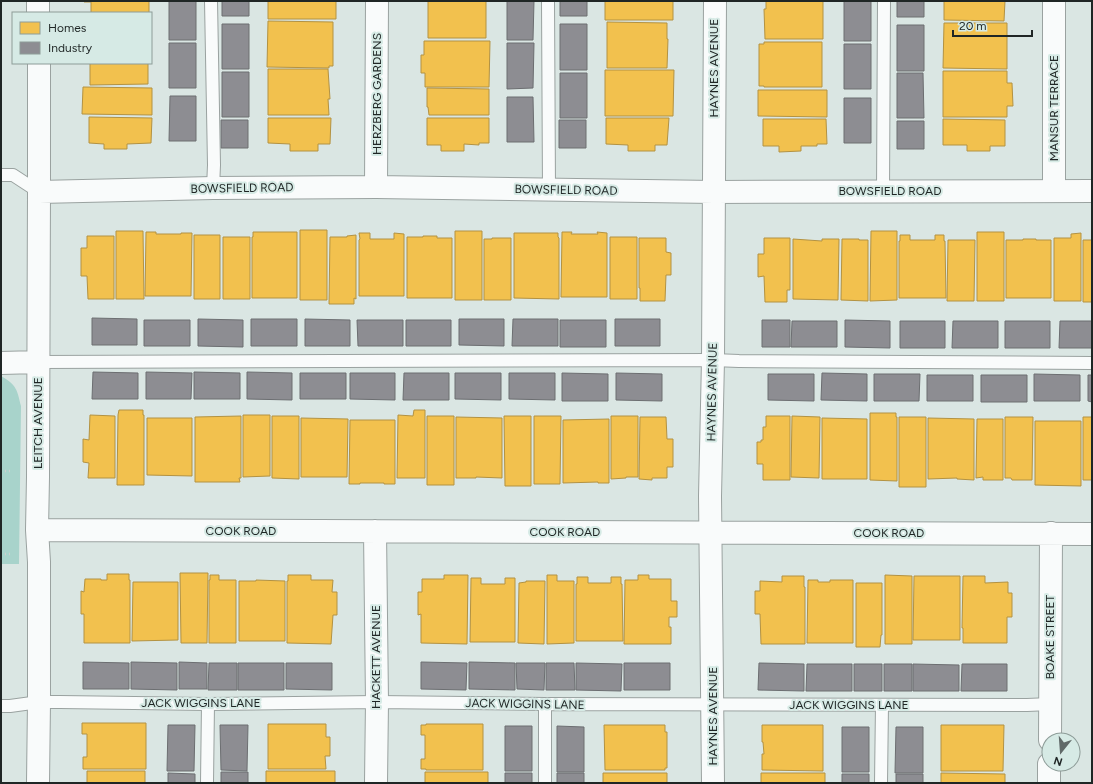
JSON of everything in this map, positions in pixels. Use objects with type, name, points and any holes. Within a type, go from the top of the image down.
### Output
[{"type":"street","points":[[38,1],[38,12]]},
{"type":"street","name":"HERZBERG GARDENS","points":[[376,187],[377,1]]},
{"type":"street","name":"HAYNES AVENUE","points":[[713,783],[710,496],[713,360],[714,1]]},
{"type":"street","name":"MANSUR TERRACE","points":[[1054,1],[1054,191]]},
{"type":"street","name":"LEITCH AVENUE","points":[[38,783],[39,569],[37,530],[40,192],[39,64]]},
{"type":"street","name":"BOWSFIELD ROAD","points":[[40,192],[213,188],[376,187],[714,192],[1092,191]]},
{"type":"street","points":[[1,363],[38,362]]},
{"type":"street","name":"COOK ROAD","points":[[37,530],[1092,534]]},
{"type":"street","name":"HACKETT AVENUE","points":[[375,531],[377,702],[376,783]]},
{"type":"street","name":"BOAKE STREET","points":[[1050,732],[1051,533]]},
{"type":"street","points":[[1049,772],[1049,783]]},
{"type":"lane","points":[[211,1],[214,165],[213,188]]},
{"type":"lane","points":[[548,1],[549,190]]},
{"type":"lane","points":[[883,191],[884,1]]},
{"type":"lane","points":[[1,175],[13,175],[40,192]]},
{"type":"lane","points":[[38,362],[713,360],[1092,363]]},
{"type":"lane","name":"JACK WIGGINS LANE","points":[[1,706],[39,702],[208,704],[377,702],[713,705],[1050,704]]},
{"type":"lane","points":[[207,783],[208,704]]},
{"type":"lane","points":[[545,704],[545,783]]},
{"type":"lane","points":[[881,783],[882,705]]},
{"type":"path","points":[[1,471],[12,471]]},
{"type":"path","points":[[1,554],[11,554]]},
{"type":"green space","points":[[1,376],[16,388],[21,406],[19,564],[1,564]]},
{"type":"building: Homes","points":[[149,1],[149,12],[91,12],[91,2],[84,2]]},
{"type":"building: Homes","points":[[268,1],[336,1],[336,19],[268,19]]},
{"type":"building: Homes","points":[[428,1],[486,1],[486,38],[428,38]]},
{"type":"building: Homes","points":[[605,1],[673,1],[673,20],[605,20]]},
{"type":"building: Homes","points":[[766,1],[823,1],[823,39],[765,39],[764,9],[766,9]]},
{"type":"building: Homes","points":[[944,1],[1005,1],[1004,21],[944,20]]},
{"type":"building: Homes","points":[[268,21],[333,22],[333,66],[329,66],[329,68],[267,67]]},
{"type":"building: Homes","points":[[607,22],[667,23],[667,68],[607,68]]},
{"type":"building: Homes","points":[[944,23],[1007,23],[1007,69],[943,68]]},
{"type":"building: Homes","points":[[424,41],[490,41],[489,87],[425,87],[425,73],[421,73],[421,55],[424,55]]},
{"type":"building: Homes","points":[[764,42],[822,42],[822,87],[759,86],[759,44],[764,44]]},
{"type":"building: Homes","points":[[90,64],[148,64],[148,84],[90,85]]},
{"type":"building: Homes","points":[[268,69],[328,69],[330,99],[328,99],[329,115],[268,115]]},
{"type":"building: Homes","points":[[605,70],[674,70],[673,116],[605,116]]},
{"type":"building: Homes","points":[[943,71],[1007,71],[1007,83],[1012,83],[1013,106],[1007,106],[1007,117],[943,117]]},
{"type":"building: Homes","points":[[83,87],[152,88],[152,115],[82,114]]},
{"type":"building: Homes","points":[[427,88],[489,89],[489,115],[429,115],[427,107]]},
{"type":"building: Homes","points":[[758,90],[827,90],[827,117],[758,116]]},
{"type":"building: Homes","points":[[89,117],[152,118],[151,143],[127,144],[127,149],[104,149],[104,144],[89,143]]},
{"type":"building: Homes","points":[[268,118],[331,118],[330,144],[318,144],[318,151],[290,151],[290,144],[268,143]]},
{"type":"building: Homes","points":[[427,118],[489,118],[489,143],[479,143],[479,145],[464,144],[464,151],[441,151],[441,145],[427,145]]},
{"type":"building: Homes","points":[[606,118],[669,118],[667,145],[655,145],[655,151],[628,151],[628,145],[606,144]]},
{"type":"building: Homes","points":[[763,119],[826,119],[827,144],[817,144],[817,146],[801,146],[801,151],[779,152],[779,146],[763,146]]},
{"type":"building: Homes","points":[[943,119],[1005,120],[1005,146],[990,146],[990,151],[967,151],[967,145],[943,145]]},
{"type":"building: Homes","points":[[300,230],[327,230],[327,300],[300,300]]},
{"type":"building: Homes","points":[[116,231],[143,231],[144,299],[116,299]]},
{"type":"building: Homes","points":[[455,231],[482,231],[482,300],[455,300]]},
{"type":"building: Homes","points":[[871,231],[897,231],[897,300],[870,301]]},
{"type":"building: Homes","points":[[146,232],[156,232],[156,234],[192,233],[191,296],[145,296]]},
{"type":"building: Homes","points":[[253,232],[297,232],[297,298],[252,298]]},
{"type":"building: Homes","points":[[562,232],[572,232],[571,234],[598,234],[597,232],[607,233],[607,297],[561,297]]},
{"type":"building: Homes","points":[[977,232],[1004,232],[1004,301],[977,301]]},
{"type":"building: Homes","points":[[359,233],[370,233],[370,239],[394,239],[394,233],[404,234],[404,296],[359,296]]},
{"type":"building: Homes","points":[[514,233],[558,233],[559,299],[514,298]]},
{"type":"building: Homes","points":[[1081,233],[1081,301],[1054,301],[1054,238],[1071,238],[1071,234]]},
{"type":"building: Homes","points":[[194,235],[220,235],[220,299],[194,299]]},
{"type":"building: Homes","points":[[356,235],[356,299],[354,298],[354,304],[329,304],[330,237],[347,237]]},
{"type":"building: Homes","points":[[900,235],[910,235],[910,240],[935,240],[935,235],[944,235],[946,298],[899,298]]},
{"type":"building: Homes","points":[[87,236],[114,236],[114,299],[88,299],[87,276],[81,276],[81,248],[87,248]]},
{"type":"building: Homes","points":[[423,236],[452,238],[452,298],[407,298],[407,237]]},
{"type":"building: Homes","points":[[223,237],[250,237],[250,299],[223,299]]},
{"type":"building: Homes","points":[[610,237],[637,237],[637,299],[610,299]]},
{"type":"building: Homes","points":[[511,238],[511,300],[484,300],[484,239]]},
{"type":"building: Homes","points":[[639,238],[666,238],[666,252],[671,253],[671,275],[666,275],[665,301],[640,301]]},
{"type":"building: Homes","points":[[764,238],[790,238],[790,290],[787,290],[787,302],[765,302],[764,276],[758,277],[758,254],[764,254]]},
{"type":"building: Homes","points":[[793,239],[822,241],[822,239],[839,239],[838,300],[793,299]]},
{"type":"building: Homes","points":[[842,239],[868,240],[868,301],[841,300]]},
{"type":"building: Homes","points":[[948,240],[975,240],[974,301],[947,301]]},
{"type":"building: Homes","points":[[1006,240],[1051,240],[1051,298],[1006,298]]},
{"type":"building: Homes","points":[[1083,240],[1092,240],[1092,302],[1083,302]]},
{"type":"building: Homes","points":[[119,410],[143,410],[144,485],[117,485]]},
{"type":"building: Homes","points":[[414,410],[425,410],[425,478],[397,478],[398,415],[413,416]]},
{"type":"building: Homes","points":[[870,413],[896,413],[897,481],[870,480]]},
{"type":"building: Homes","points":[[90,415],[115,416],[115,478],[88,478],[89,463],[83,462],[83,439],[89,440]]},
{"type":"building: Homes","points":[[243,415],[270,415],[270,476],[243,477]]},
{"type":"building: Homes","points":[[241,416],[240,482],[195,482],[195,417]]},
{"type":"building: Homes","points":[[272,416],[299,416],[299,479],[272,478]]},
{"type":"building: Homes","points":[[427,416],[454,416],[454,485],[427,485]]},
{"type":"building: Homes","points":[[504,416],[531,416],[531,486],[505,486]]},
{"type":"building: Homes","points":[[534,416],[561,416],[560,484],[534,484]]},
{"type":"building: Homes","points":[[611,416],[638,416],[638,477],[611,479]]},
{"type":"building: Homes","points":[[766,416],[790,416],[790,480],[763,480],[763,464],[757,464],[757,442],[761,442],[761,440],[763,440],[763,427],[766,427]]},
{"type":"building: Homes","points":[[792,416],[820,417],[819,478],[791,477]]},
{"type":"building: Homes","points":[[456,417],[502,418],[502,478],[456,478]]},
{"type":"building: Homes","points":[[640,417],[666,417],[667,439],[673,439],[673,467],[667,467],[667,478],[652,478],[652,480],[639,479]]},
{"type":"building: Homes","points":[[899,417],[926,417],[926,487],[899,487]]},
{"type":"building: Homes","points":[[1005,417],[1033,417],[1032,480],[1012,480],[1011,478],[1005,478]]},
{"type":"building: Homes","points":[[1083,417],[1092,417],[1092,480],[1083,480]]},
{"type":"building: Homes","points":[[147,418],[192,418],[192,476],[147,475]]},
{"type":"building: Homes","points":[[301,418],[348,419],[347,477],[301,477]]},
{"type":"building: Homes","points":[[822,418],[867,419],[867,479],[822,479]]},
{"type":"building: Homes","points":[[928,418],[974,419],[974,480],[957,478],[928,479]]},
{"type":"building: Homes","points":[[609,419],[609,483],[563,483],[563,420]]},
{"type":"building: Homes","points":[[977,419],[1003,419],[1003,480],[983,480],[983,477],[976,478]]},
{"type":"building: Homes","points":[[350,420],[395,420],[395,484],[349,484]]},
{"type":"building: Homes","points":[[1035,421],[1081,421],[1081,486],[1035,485]]},
{"type":"building: Homes","points":[[180,573],[208,573],[207,643],[181,643]]},
{"type":"building: Homes","points":[[107,574],[129,574],[130,643],[84,643],[84,614],[81,614],[81,591],[84,592],[85,579],[107,580]]},
{"type":"building: Homes","points":[[210,575],[219,575],[219,580],[236,580],[236,643],[209,643]]},
{"type":"building: Homes","points":[[288,575],[311,575],[311,580],[333,580],[332,592],[337,592],[337,615],[333,615],[331,644],[287,643]]},
{"type":"building: Homes","points":[[444,575],[468,575],[467,644],[421,643],[421,614],[418,615],[418,592],[422,592],[422,579],[444,579]]},
{"type":"building: Homes","points":[[547,575],[557,575],[557,581],[574,581],[574,643],[547,644]]},
{"type":"building: Homes","points":[[638,575],[649,575],[649,579],[671,579],[671,601],[677,601],[677,617],[669,617],[669,627],[671,627],[671,644],[624,644],[625,580],[638,580]]},
{"type":"building: Homes","points":[[885,575],[912,576],[912,644],[885,644]]},
{"type":"building: Homes","points":[[782,576],[804,576],[805,644],[761,644],[760,614],[755,614],[755,591],[760,591],[760,581],[782,582]]},
{"type":"building: Homes","points":[[914,576],[960,576],[960,640],[913,640]]},
{"type":"building: Homes","points":[[963,576],[985,576],[985,583],[1008,582],[1008,593],[1012,593],[1012,617],[1007,617],[1007,643],[963,643]]},
{"type":"building: Homes","points":[[577,577],[588,577],[588,583],[611,583],[611,577],[621,577],[623,641],[576,641]]},
{"type":"building: Homes","points":[[471,578],[481,578],[481,584],[505,584],[505,578],[515,578],[515,642],[470,642]]},
{"type":"building: Homes","points":[[808,580],[830,582],[830,580],[853,580],[853,643],[807,643]]},
{"type":"building: Homes","points":[[239,581],[285,581],[285,641],[239,641]]},
{"type":"building: Homes","points":[[526,581],[545,581],[544,644],[518,643],[519,583]]},
{"type":"building: Homes","points":[[133,582],[178,582],[178,640],[132,641]]},
{"type":"building: Homes","points":[[856,583],[882,583],[882,635],[880,647],[856,647]]},
{"type":"building: Homes","points":[[82,723],[146,723],[146,769],[83,769],[83,757],[87,757],[87,734],[82,734]]},
{"type":"building: Homes","points":[[268,724],[326,724],[326,737],[330,737],[330,756],[325,756],[326,769],[268,769]]},
{"type":"building: Homes","points":[[483,724],[483,770],[421,769],[421,759],[425,759],[425,735],[421,735],[421,725]]},
{"type":"building: Homes","points":[[604,725],[665,725],[665,732],[667,732],[667,768],[665,768],[665,770],[605,770]]},
{"type":"building: Homes","points":[[762,725],[823,725],[823,771],[762,770],[762,754],[764,754]]},
{"type":"building: Homes","points":[[941,725],[1004,725],[1003,771],[941,771]]},
{"type":"building: Homes","points":[[87,771],[145,771],[145,783],[87,783]]},
{"type":"building: Homes","points":[[266,771],[335,771],[335,783],[266,783]]},
{"type":"building: Homes","points":[[425,772],[488,772],[488,783],[425,783]]},
{"type":"building: Homes","points":[[603,773],[667,773],[667,783],[603,783]]},
{"type":"building: Homes","points":[[761,773],[825,773],[825,783],[761,783]]},
{"type":"building: Homes","points":[[941,773],[1005,774],[1005,783],[941,783]]},
{"type":"building: Industry","points":[[169,1],[196,1],[196,40],[169,40]]},
{"type":"building: Industry","points":[[222,1],[249,1],[249,16],[222,16]]},
{"type":"building: Industry","points":[[507,1],[534,1],[533,40],[507,40]]},
{"type":"building: Industry","points":[[560,1],[587,1],[587,16],[560,16]]},
{"type":"building: Industry","points":[[844,1],[871,1],[871,41],[844,41]]},
{"type":"building: Industry","points":[[897,1],[924,1],[924,17],[897,17]]},
{"type":"building: Industry","points":[[222,24],[249,24],[249,69],[222,69]]},
{"type":"building: Industry","points":[[560,24],[587,24],[587,70],[560,70]]},
{"type":"building: Industry","points":[[897,25],[924,25],[924,71],[897,71]]},
{"type":"building: Industry","points":[[169,43],[196,43],[196,88],[169,88]]},
{"type":"building: Industry","points":[[507,43],[534,43],[533,88],[507,89]]},
{"type":"building: Industry","points":[[844,44],[871,44],[871,89],[844,89]]},
{"type":"building: Industry","points":[[222,72],[249,72],[249,117],[222,117]]},
{"type":"building: Industry","points":[[560,73],[587,73],[587,118],[560,118]]},
{"type":"building: Industry","points":[[897,73],[923,73],[924,118],[897,118]]},
{"type":"building: Industry","points":[[170,96],[196,96],[196,141],[169,141]]},
{"type":"building: Industry","points":[[507,97],[533,97],[534,142],[507,142]]},
{"type":"building: Industry","points":[[844,98],[871,98],[871,143],[844,143]]},
{"type":"building: Industry","points":[[221,120],[248,120],[248,148],[221,148]]},
{"type":"building: Industry","points":[[559,120],[586,120],[586,148],[559,148]]},
{"type":"building: Industry","points":[[897,121],[924,121],[924,149],[897,149]]},
{"type":"building: Industry","points":[[92,318],[137,319],[137,345],[92,345]]},
{"type":"building: Industry","points":[[198,319],[243,320],[243,347],[198,346]]},
{"type":"building: Industry","points":[[251,319],[297,319],[297,346],[251,346]]},
{"type":"building: Industry","points":[[305,319],[350,320],[350,346],[305,346]]},
{"type":"building: Industry","points":[[459,319],[504,319],[504,346],[459,345]]},
{"type":"building: Industry","points":[[513,319],[558,319],[558,346],[512,346]]},
{"type":"building: Industry","points":[[615,319],[660,319],[660,346],[615,346]]},
{"type":"building: Industry","points":[[144,320],[190,320],[190,346],[144,346]]},
{"type":"building: Industry","points":[[357,320],[403,320],[403,346],[358,346]]},
{"type":"building: Industry","points":[[406,320],[451,320],[451,346],[406,346]]},
{"type":"building: Industry","points":[[560,320],[606,320],[606,347],[560,347]]},
{"type":"building: Industry","points":[[762,320],[790,320],[790,347],[762,347]]},
{"type":"building: Industry","points":[[845,320],[890,321],[890,348],[845,347]]},
{"type":"building: Industry","points":[[792,321],[837,321],[837,347],[791,347]]},
{"type":"building: Industry","points":[[900,321],[945,321],[945,348],[900,348]]},
{"type":"building: Industry","points":[[953,321],[998,321],[998,348],[952,348]]},
{"type":"building: Industry","points":[[1005,321],[1050,321],[1050,348],[1005,348]]},
{"type":"building: Industry","points":[[1060,321],[1092,321],[1092,348],[1059,348]]},
{"type":"building: Industry","points":[[93,372],[138,373],[138,399],[92,399]]},
{"type":"building: Industry","points":[[146,372],[192,373],[191,399],[146,399]]},
{"type":"building: Industry","points":[[194,372],[240,373],[240,399],[194,399]]},
{"type":"building: Industry","points":[[247,372],[292,373],[292,400],[247,399]]},
{"type":"building: Industry","points":[[300,373],[346,373],[346,399],[300,399]]},
{"type":"building: Industry","points":[[350,373],[395,373],[395,400],[350,399]]},
{"type":"building: Industry","points":[[404,373],[449,373],[449,400],[403,400]]},
{"type":"building: Industry","points":[[455,373],[501,373],[501,400],[455,399]]},
{"type":"building: Industry","points":[[509,373],[555,373],[555,400],[509,399]]},
{"type":"building: Industry","points":[[562,373],[608,374],[608,401],[562,401]]},
{"type":"building: Industry","points":[[616,373],[662,374],[662,401],[616,400]]},
{"type":"building: Industry","points":[[822,373],[867,374],[867,401],[821,400]]},
{"type":"building: Industry","points":[[768,374],[814,374],[814,401],[768,400]]},
{"type":"building: Industry","points":[[874,374],[920,374],[919,401],[874,401]]},
{"type":"building: Industry","points":[[1034,374],[1080,375],[1080,401],[1034,401]]},
{"type":"building: Industry","points":[[927,375],[973,375],[973,401],[927,401]]},
{"type":"building: Industry","points":[[981,375],[1027,375],[1027,402],[981,402]]},
{"type":"building: Industry","points":[[1088,375],[1092,375],[1092,402],[1088,401]]},
{"type":"building: Industry","points":[[83,662],[129,663],[129,689],[83,689]]},
{"type":"building: Industry","points":[[131,662],[177,663],[177,690],[131,689]]},
{"type":"building: Industry","points":[[179,662],[207,663],[207,689],[179,689]]},
{"type":"building: Industry","points":[[421,662],[467,663],[466,690],[421,689]]},
{"type":"building: Industry","points":[[469,662],[515,663],[515,690],[469,689]]},
{"type":"building: Industry","points":[[209,663],[237,663],[237,690],[208,690]]},
{"type":"building: Industry","points":[[238,663],[284,663],[284,690],[238,690]]},
{"type":"building: Industry","points":[[286,663],[332,663],[332,690],[286,689]]},
{"type":"building: Industry","points":[[516,663],[545,663],[544,690],[517,689]]},
{"type":"building: Industry","points":[[546,663],[574,663],[575,690],[546,690]]},
{"type":"building: Industry","points":[[576,663],[622,664],[621,691],[576,690]]},
{"type":"building: Industry","points":[[624,663],[670,663],[670,690],[624,690]]},
{"type":"building: Industry","points":[[759,663],[804,664],[804,691],[758,690]]},
{"type":"building: Industry","points":[[807,664],[852,664],[852,691],[806,691]]},
{"type":"building: Industry","points":[[854,664],[882,664],[882,691],[854,691]]},
{"type":"building: Industry","points":[[884,664],[912,664],[912,691],[884,691]]},
{"type":"building: Industry","points":[[913,664],[959,665],[959,691],[913,691]]},
{"type":"building: Industry","points":[[962,664],[1007,664],[1007,691],[961,691]]},
{"type":"building: Industry","points":[[168,725],[195,725],[194,771],[167,771]]},
{"type":"building: Industry","points":[[220,725],[248,725],[247,771],[221,770]]},
{"type":"building: Industry","points":[[505,726],[532,726],[532,771],[505,771]]},
{"type":"building: Industry","points":[[557,726],[584,727],[584,772],[557,772]]},
{"type":"building: Industry","points":[[842,727],[869,727],[869,772],[842,772]]},
{"type":"building: Industry","points":[[896,727],[923,727],[923,773],[895,773]]},
{"type":"building: Industry","points":[[221,772],[248,772],[248,783],[221,783]]},
{"type":"building: Industry","points":[[168,773],[195,774],[195,783],[168,783]]},
{"type":"building: Industry","points":[[505,773],[532,773],[532,783],[505,783]]},
{"type":"building: Industry","points":[[557,773],[584,773],[584,783],[557,783]]},
{"type":"building: Industry","points":[[842,774],[869,774],[869,783],[842,783]]},
{"type":"building: Industry","points":[[896,774],[923,774],[923,783],[896,783]]}]
